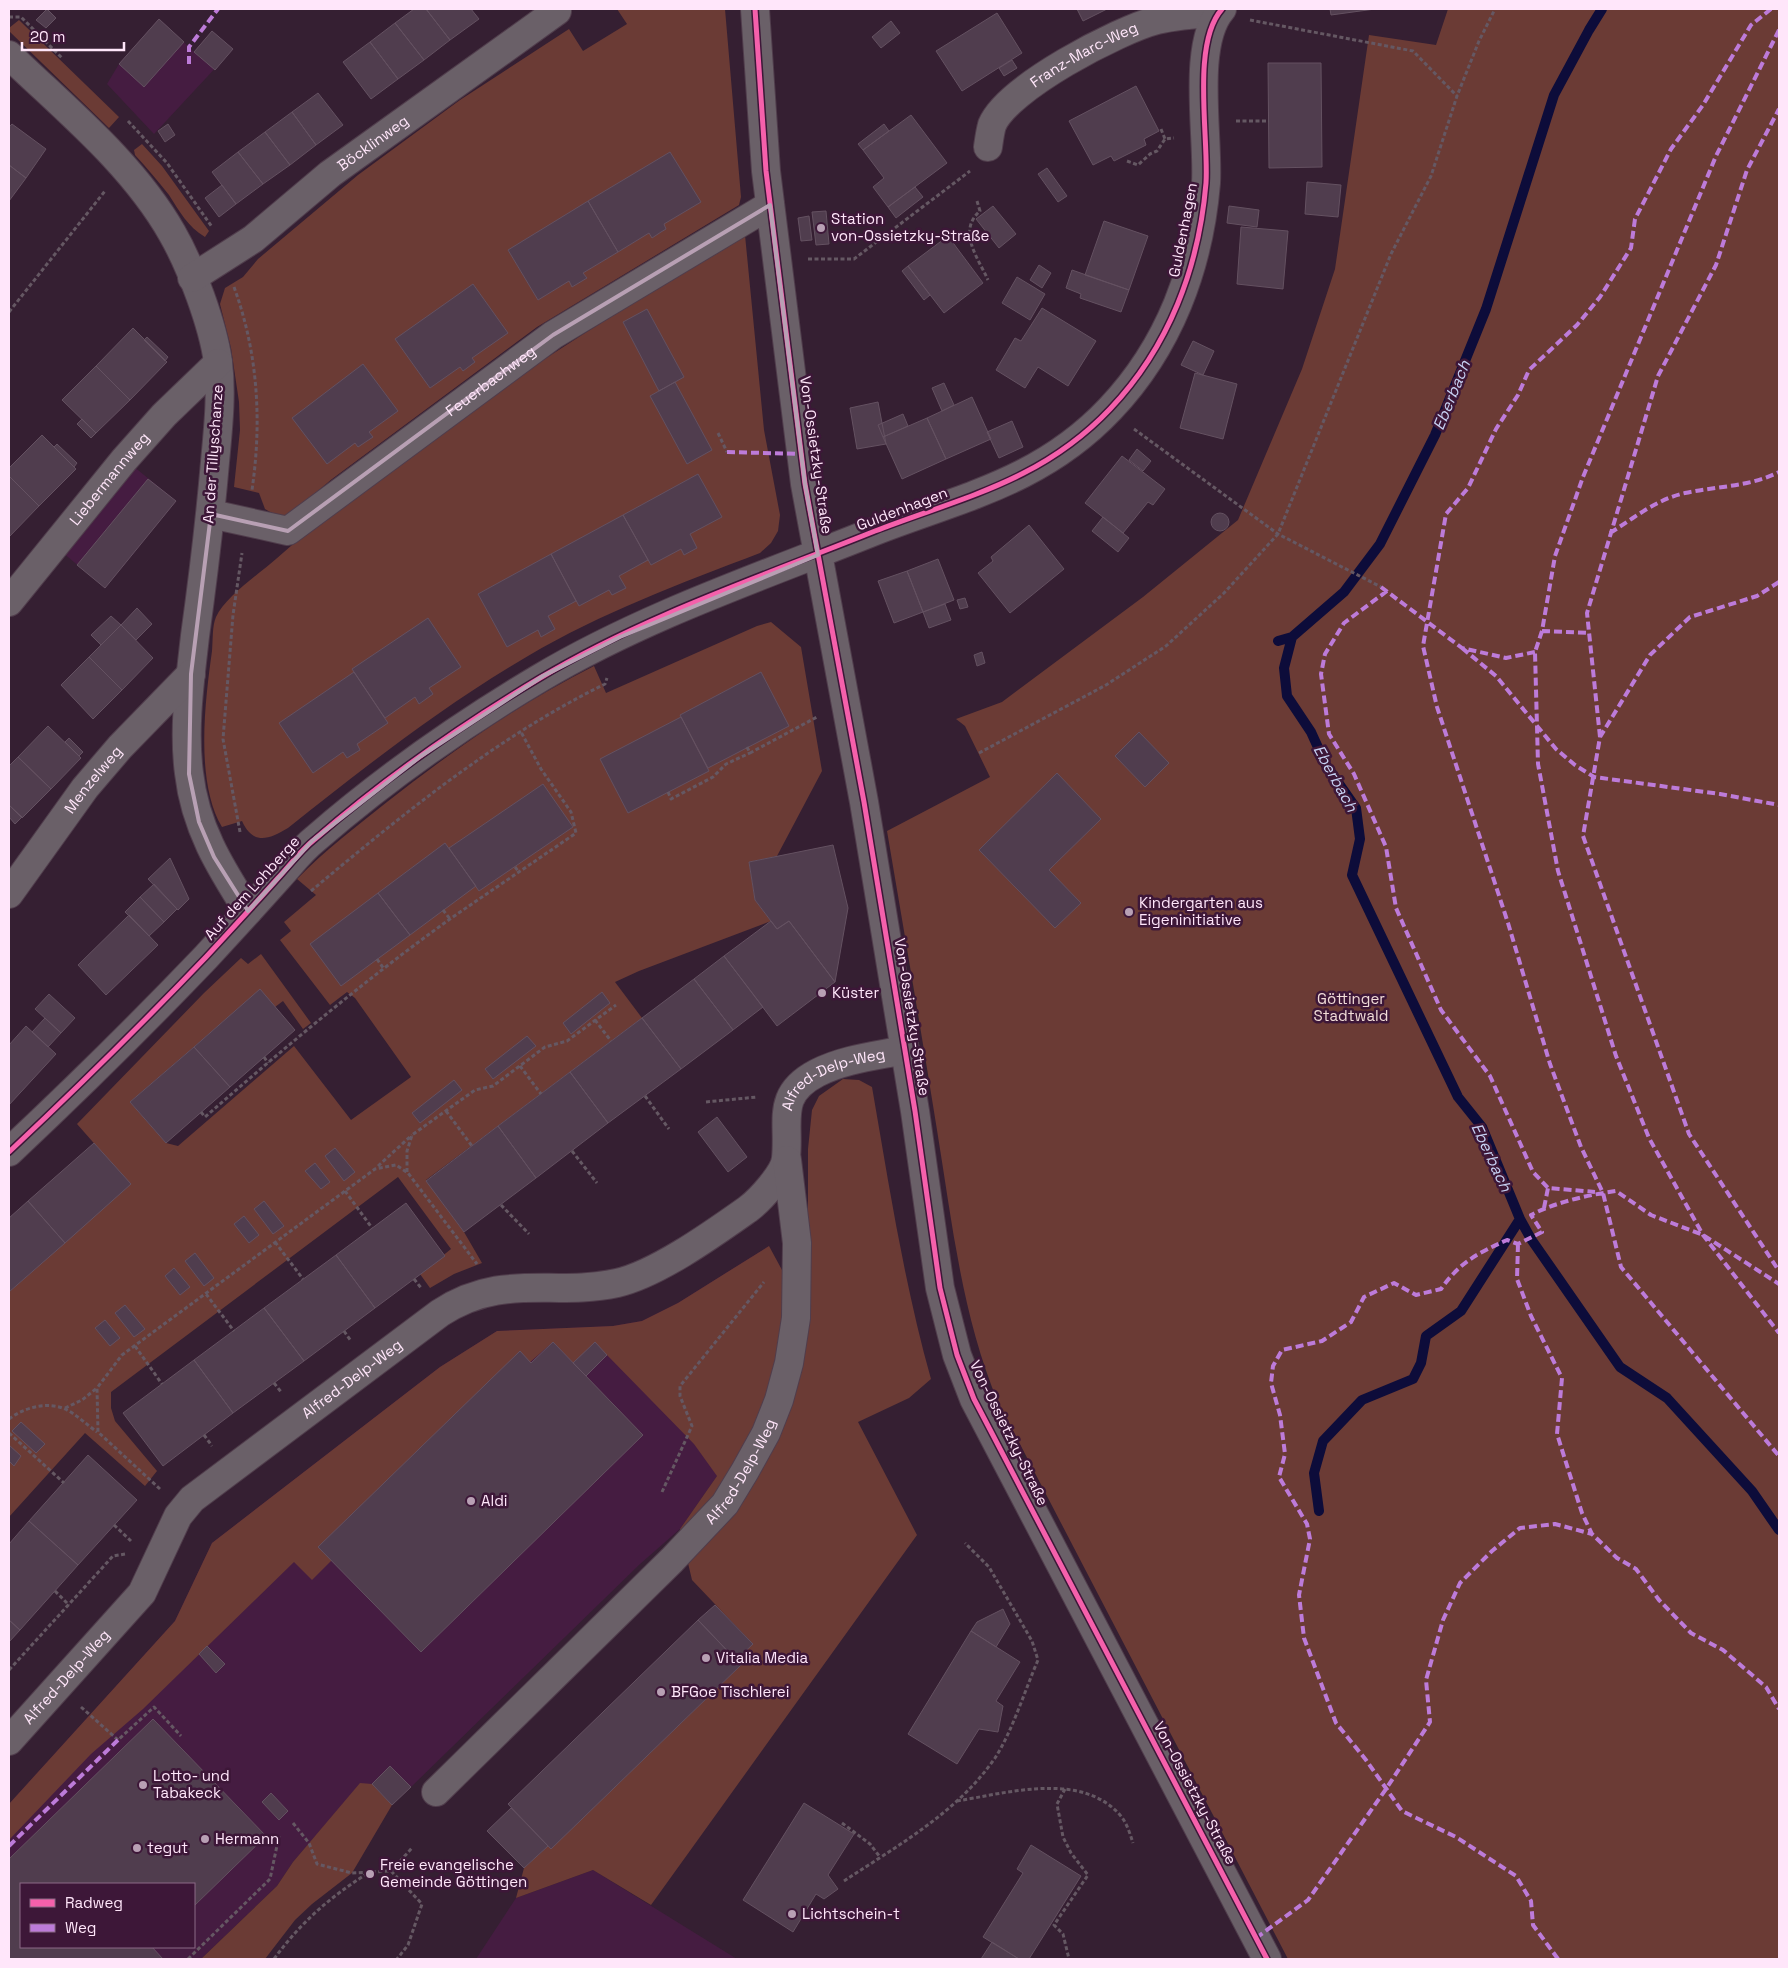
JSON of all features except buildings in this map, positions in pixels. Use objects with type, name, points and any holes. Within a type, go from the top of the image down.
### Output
[{"type":"street","name":"Von-Ossietzky-Straße","points":[[755,9],[770,205],[805,484],[847,702],[905,1050],[940,1288],[960,1364],[974,1399],[1267,1959]]},
{"type":"street","name":"Böcklinweg","points":[[192,278],[253,239],[330,174],[557,11]]},
{"type":"street","name":"Guldenhagen","points":[[818,555],[1007,483],[1035,469],[1062,452],[1111,409],[1136,378],[1152,354],[1182,297],[1191,268],[1206,182],[1205,61],[1207,38],[1220,11]]},
{"type":"street","name":"Franz-Marc-Weg","points":[[980,158],[993,124],[1007,105],[1032,82],[1072,59],[1155,21],[1184,14],[1220,11]]},
{"type":"street","name":"An der Tillyschanze","points":[[9,55],[124,167],[150,199],[172,234],[192,278],[213,335],[218,363],[219,413],[211,514],[186,723],[188,774],[199,822],[214,857],[248,911]]},
{"type":"street","name":"Feuerbachweg","points":[[211,514],[288,531],[553,335],[770,205]]},
{"type":"street","name":"Liebermannweg","points":[[9,602],[124,460],[164,415],[218,363]]},
{"type":"street","name":"Auf dem Lohberge","points":[[9,1152],[206,957],[312,841],[421,756],[543,676],[620,637],[699,602],[818,555]]},
{"type":"street","name":"Menzelweg","points":[[9,894],[85,788],[120,747],[191,674]]},
{"type":"street","name":"Alfred-Delp-Weg","points":[[436,1792],[672,1560],[725,1504],[766,1433],[779,1400],[789,1364],[796,1318],[797,1243],[786,1160],[787,1104],[800,1085],[825,1069],[859,1059],[905,1050]]},
{"type":"street","name":"Alfred-Delp-Weg","points":[[9,1741],[137,1599],[153,1572],[153,1548],[183,1509],[215,1482],[450,1307],[477,1294],[502,1289],[598,1285],[614,1283],[642,1275],[758,1201],[786,1160]]},
{"type":"path","points":[[979,753],[1106,685],[1166,646],[1224,593],[1278,534],[1391,254],[1430,176],[1457,96],[1479,41],[1496,9]]},
{"type":"path","points":[[1220,11],[1413,51],[1457,96]]},
{"type":"path","points":[[1161,129],[1165,139]]},
{"type":"path","points":[[1165,139],[1205,137]]},
{"type":"path","points":[[1128,161],[1138,165],[1150,154],[1157,151],[1165,139]]},
{"type":"path","points":[[809,259],[854,259],[980,158]]},
{"type":"path","points":[[9,312],[124,167]]},
{"type":"path","points":[[977,201],[980,211],[970,224],[968,234],[988,280]]},
{"type":"path","points":[[1111,409],[1132,428],[1278,534],[1381,586]]},
{"type":"path","points":[[718,433],[727,452]]},
{"type":"path","points":[[309,893],[378,836],[482,756],[563,704],[605,684],[620,637]]},
{"type":"path","points":[[668,792],[671,798],[713,777],[726,764],[847,702]]},
{"type":"path","points":[[201,1112],[205,1118],[268,1062],[384,969],[450,919],[576,833],[570,812],[541,769],[521,732]]},
{"type":"path","points":[[747,747],[750,753]]},
{"type":"path","points":[[515,867],[519,872]]},
{"type":"path","points":[[444,910],[450,919]]},
{"type":"path","points":[[377,960],[384,969]]},
{"type":"path","points":[[9,1419],[16,1413],[33,1406],[64,1408],[82,1400],[97,1388],[107,1372],[135,1346],[375,1169],[412,1135],[475,1090],[494,1086],[545,1047],[567,1041],[616,1005]]},
{"type":"path","points":[[595,1020],[611,1041]]},
{"type":"path","points":[[264,1057],[268,1062]]},
{"type":"path","points":[[520,1066],[541,1094]]},
{"type":"path","points":[[645,1096],[669,1129]]},
{"type":"path","points":[[706,1102],[764,1096],[790,1098]]},
{"type":"path","points":[[446,1111],[472,1146]]},
{"type":"path","points":[[408,1173],[407,1151],[412,1135]]},
{"type":"path","points":[[572,1151],[596,1184]]},
{"type":"path","points":[[375,1169],[396,1165],[408,1173],[477,1263]]},
{"type":"path","points":[[345,1191],[372,1228]]},
{"type":"path","points":[[500,1205],[528,1234]]},
{"type":"path","points":[[275,1242],[303,1279]]},
{"type":"path","points":[[662,1492],[692,1426],[680,1396],[680,1386],[766,1280]]},
{"type":"path","points":[[206,1294],[234,1331]]},
{"type":"path","points":[[135,1346],[162,1384]]},
{"type":"path","points":[[97,1388],[98,1432]]},
{"type":"path","points":[[64,1408],[98,1432],[183,1509]]},
{"type":"path","points":[[9,1433],[64,1483]]},
{"type":"path","points":[[114,1525],[153,1548]]},
{"type":"path","points":[[844,1881],[922,1829],[956,1801],[981,1776],[996,1757],[1038,1660],[1032,1641],[989,1567],[965,1543]]},
{"type":"path","points":[[9,1670],[114,1556],[153,1548]]},
{"type":"path","points":[[55,1591],[69,1605]]},
{"type":"path","points":[[9,1663],[12,1666]]},
{"type":"path","points":[[90,1715],[118,1740],[154,1707],[181,1736]]},
{"type":"path","points":[[209,1777],[215,1771]]},
{"type":"path","points":[[956,1801],[1045,1788],[1065,1789],[1092,1796],[1109,1805],[1126,1824],[1133,1843]]},
{"type":"path","points":[[1065,1789],[1057,1804],[1063,1837],[1088,1875],[1054,1925],[1063,1934],[1069,1959]]},
{"type":"path","points":[[292,1823],[309,1843],[317,1864],[352,1873],[390,1872],[422,1904],[408,1945],[397,1959]]},
{"type":"path","points":[[842,1823],[870,1844],[880,1857]]},
{"type":"path","points":[[188,1959],[270,1879],[279,1836]]},
{"type":"path","points":[[390,1872],[412,1848]]},
{"type":"path","points":[[274,1959],[306,1920],[331,1897],[369,1872]]},
{"type":"highlighted area","points":[[770,205],[805,484],[818,555],[620,637],[543,676],[421,756],[312,841],[248,911],[214,857],[199,822],[189,774],[191,674],[211,514],[288,531],[553,335]]},
{"type":"shaded area","points":[[159,19],[194,52],[212,31],[233,49],[154,134],[107,84],[119,64]]},
{"type":"shaded area","points":[[133,466],[176,501],[105,588],[62,552]]},
{"type":"shaded area","points":[[769,1246],[741,1442],[680,1529],[640,1564],[411,1787],[390,1766],[372,1784],[360,1784],[293,1862],[277,1886],[201,1959],[9,1959],[9,1804],[175,1621],[212,1543],[440,1367],[497,1331],[613,1326],[642,1321],[678,1303]]},
{"type":"shaded area","points":[[593,1870],[737,1959],[476,1959],[516,1898]]},
{"type":"green space","points":[[617,9],[725,9],[741,197],[739,205],[537,327],[332,479],[289,515],[277,516],[265,509],[259,493],[234,487],[240,430],[239,402],[231,348],[220,304],[225,288],[243,277],[258,259],[358,175],[460,100],[569,29],[583,51],[627,24]]},
{"type":"green space","name":"Göttinger Stadtwald","points":[[1448,9],[1779,9],[1779,1959],[1288,1959],[998,1402],[975,1336],[953,1234],[887,831],[990,777],[965,726],[956,719],[1002,702],[1143,597],[1238,520],[1302,369],[1335,269],[1369,35],[1436,45]]},
{"type":"green space","points":[[19,20],[119,117],[109,128],[9,31],[9,28]]},
{"type":"green space","points":[[142,144],[162,166],[209,231],[205,237],[180,213],[169,195],[135,155],[134,150]]},
{"type":"green space","points":[[745,235],[764,430],[780,515],[778,531],[771,543],[760,553],[671,587],[613,612],[528,656],[435,716],[281,832],[268,837],[256,837],[246,829],[242,821],[222,827],[208,788],[204,741],[214,625],[220,609],[243,586],[331,513],[444,427],[563,347]]},
{"type":"green space","points":[[771,622],[801,647],[822,771],[777,856],[749,862],[755,900],[771,921],[639,971],[615,982],[642,1018],[426,1180],[464,1232],[482,1263],[454,1274],[430,1288],[420,1274],[451,1249],[398,1177],[111,1392],[111,1408],[115,1421],[157,1471],[145,1486],[85,1433],[9,1517],[9,1292],[130,1184],[77,1124],[204,993],[241,958],[248,964],[261,954],[311,1023],[303,1029],[283,1001],[275,1007],[260,990],[130,1102],[166,1143],[178,1146],[294,1046],[351,1120],[411,1077],[355,998],[347,992],[330,1005],[280,940],[291,931],[284,922],[316,895],[297,879],[341,839],[436,764],[513,712],[567,680],[594,666],[606,693],[757,626]]},
{"type":"green space","points":[[843,1079],[859,1080],[872,1087],[905,1270],[931,1379],[909,1398],[858,1422],[917,1535],[651,1905],[593,1870],[516,1898],[524,1868],[548,1846],[551,1848],[741,1665],[736,1660],[753,1644],[692,1580],[680,1529],[717,1476],[694,1444],[607,1355],[573,1363],[553,1342],[319,1547],[332,1560],[312,1580],[294,1562],[143,1709],[91,1754],[9,1840],[9,1804],[175,1621],[212,1543],[440,1367],[497,1331],[613,1326],[642,1321],[678,1303],[769,1246],[782,1270],[808,1214],[808,1149],[812,1110],[819,1096]]},
{"type":"green space","points":[[360,1783],[372,1784],[392,1805],[352,1873],[312,1904],[295,1920],[265,1959],[201,1959],[277,1886],[293,1862]]},
{"type":"waterway","name":"Eberbach","points":[[1602,9],[1554,95],[1486,309],[1435,435],[1380,544],[1344,592],[1292,637],[1284,668],[1287,696],[1311,732],[1326,765],[1356,808],[1360,839],[1352,875],[1458,1097],[1482,1127],[1520,1219],[1531,1239],[1620,1367],[1667,1398],[1752,1491],[1779,1530]]},
{"type":"waterway","points":[[1278,641],[1292,637]]},
{"type":"waterway","points":[[1319,1511],[1314,1473],[1323,1441],[1362,1400],[1413,1379],[1421,1363],[1426,1336],[1461,1311],[1520,1219]]},
{"type":"marked path","points":[[189,64],[189,47],[218,9]]},
{"type":"marked path","points":[[1771,9],[1751,25],[1703,105],[1671,149],[1635,219],[1631,248],[1600,297],[1577,325],[1529,370],[1518,395],[1496,429],[1468,488],[1446,514],[1423,646],[1437,707],[1508,923],[1550,1064],[1581,1147],[1603,1193],[1621,1267],[1779,1456]]},
{"type":"marked path","points":[[1779,30],[1716,156],[1583,477],[1555,556],[1542,631],[1535,652],[1538,764],[1558,871],[1616,1056],[1649,1138],[1703,1235],[1779,1333]]},
{"type":"marked path","points":[[1600,737],[1587,613],[1658,376],[1716,265],[1747,170],[1779,109]]},
{"type":"marked path","points":[[727,452],[801,454]]},
{"type":"marked path","points":[[1610,533],[1646,510],[1675,496],[1756,481],[1779,472]]},
{"type":"marked path","points":[[1779,582],[1757,596],[1690,617],[1650,655],[1600,737],[1583,836],[1689,1134],[1779,1271]]},
{"type":"marked path","points":[[1381,587],[1462,648],[1506,658],[1535,652]]},
{"type":"marked path","points":[[1387,591],[1344,623],[1325,654],[1321,674],[1329,734],[1354,774],[1386,847],[1396,908],[1441,1010],[1490,1076],[1533,1172],[1548,1188],[1595,1192]]},
{"type":"marked path","points":[[1542,631],[1589,633]]},
{"type":"marked path","points":[[1462,648],[1496,676],[1556,749],[1575,765],[1594,777],[1720,794],[1779,805]]},
{"type":"marked path","points":[[1544,1208],[1548,1188]]},
{"type":"marked path","points":[[1558,1959],[1533,1925],[1531,1901],[1516,1876],[1456,1837],[1402,1811],[1366,1760],[1336,1723],[1304,1638],[1299,1595],[1310,1539],[1307,1524],[1279,1477],[1285,1454],[1280,1415],[1271,1383],[1273,1366],[1282,1350],[1322,1341],[1351,1322],[1364,1297],[1394,1283],[1416,1295],[1441,1289],[1455,1272],[1478,1254],[1507,1240],[1518,1244],[1542,1232],[1531,1215],[1561,1203],[1616,1191],[1651,1215],[1703,1235],[1779,1284]]},
{"type":"marked path","points":[[1518,1244],[1517,1279],[1531,1316],[1562,1378],[1557,1434],[1582,1513],[1592,1534],[1617,1558],[1636,1569],[1659,1600],[1691,1633],[1723,1650],[1766,1687],[1779,1709]]},
{"type":"marked path","points":[[1256,1938],[1308,1900],[1386,1789],[1430,1722],[1426,1680],[1443,1620],[1460,1583],[1492,1551],[1520,1528],[1555,1524],[1592,1534]]},
{"type":"marked path","points":[[9,1846],[118,1740]]},
{"type":"cycle path","points":[[755,9],[766,171],[805,484],[864,802],[915,1111],[940,1288],[957,1355],[974,1399],[1267,1959]]},
{"type":"cycle path","points":[[9,1152],[109,1056],[182,982],[305,848],[368,795],[452,734],[540,678],[620,635],[704,598],[1000,484],[1057,454],[1084,434],[1131,385],[1149,359],[1178,304],[1188,275],[1196,245],[1206,183],[1204,67],[1207,44],[1213,25],[1222,9]]},
{"type":"place","name":"Station von-Ossietzky-Straße","points":[[821,228]]},
{"type":"place","name":"Kindergarten aus Eigeninitiative","points":[[1129,912]]},
{"type":"place","name":"Küster","points":[[822,993]]},
{"type":"place","name":"Aldi","points":[[471,1501]]},
{"type":"place","name":"Vitalia Media","points":[[706,1658]]},
{"type":"place","name":"BFGoe Tischlerei","points":[[661,1692]]},
{"type":"place","name":"Lotto- und Tabakeck","points":[[143,1785]]},
{"type":"place","name":"Hermann","points":[[205,1839]]},
{"type":"place","name":"tegut","points":[[137,1848]]},
{"type":"place","name":"Freie evangelische Gemeinde Göttingen","points":[[370,1874]]},
{"type":"place","name":"Lichtschein-t","points":[[792,1914]]}]
